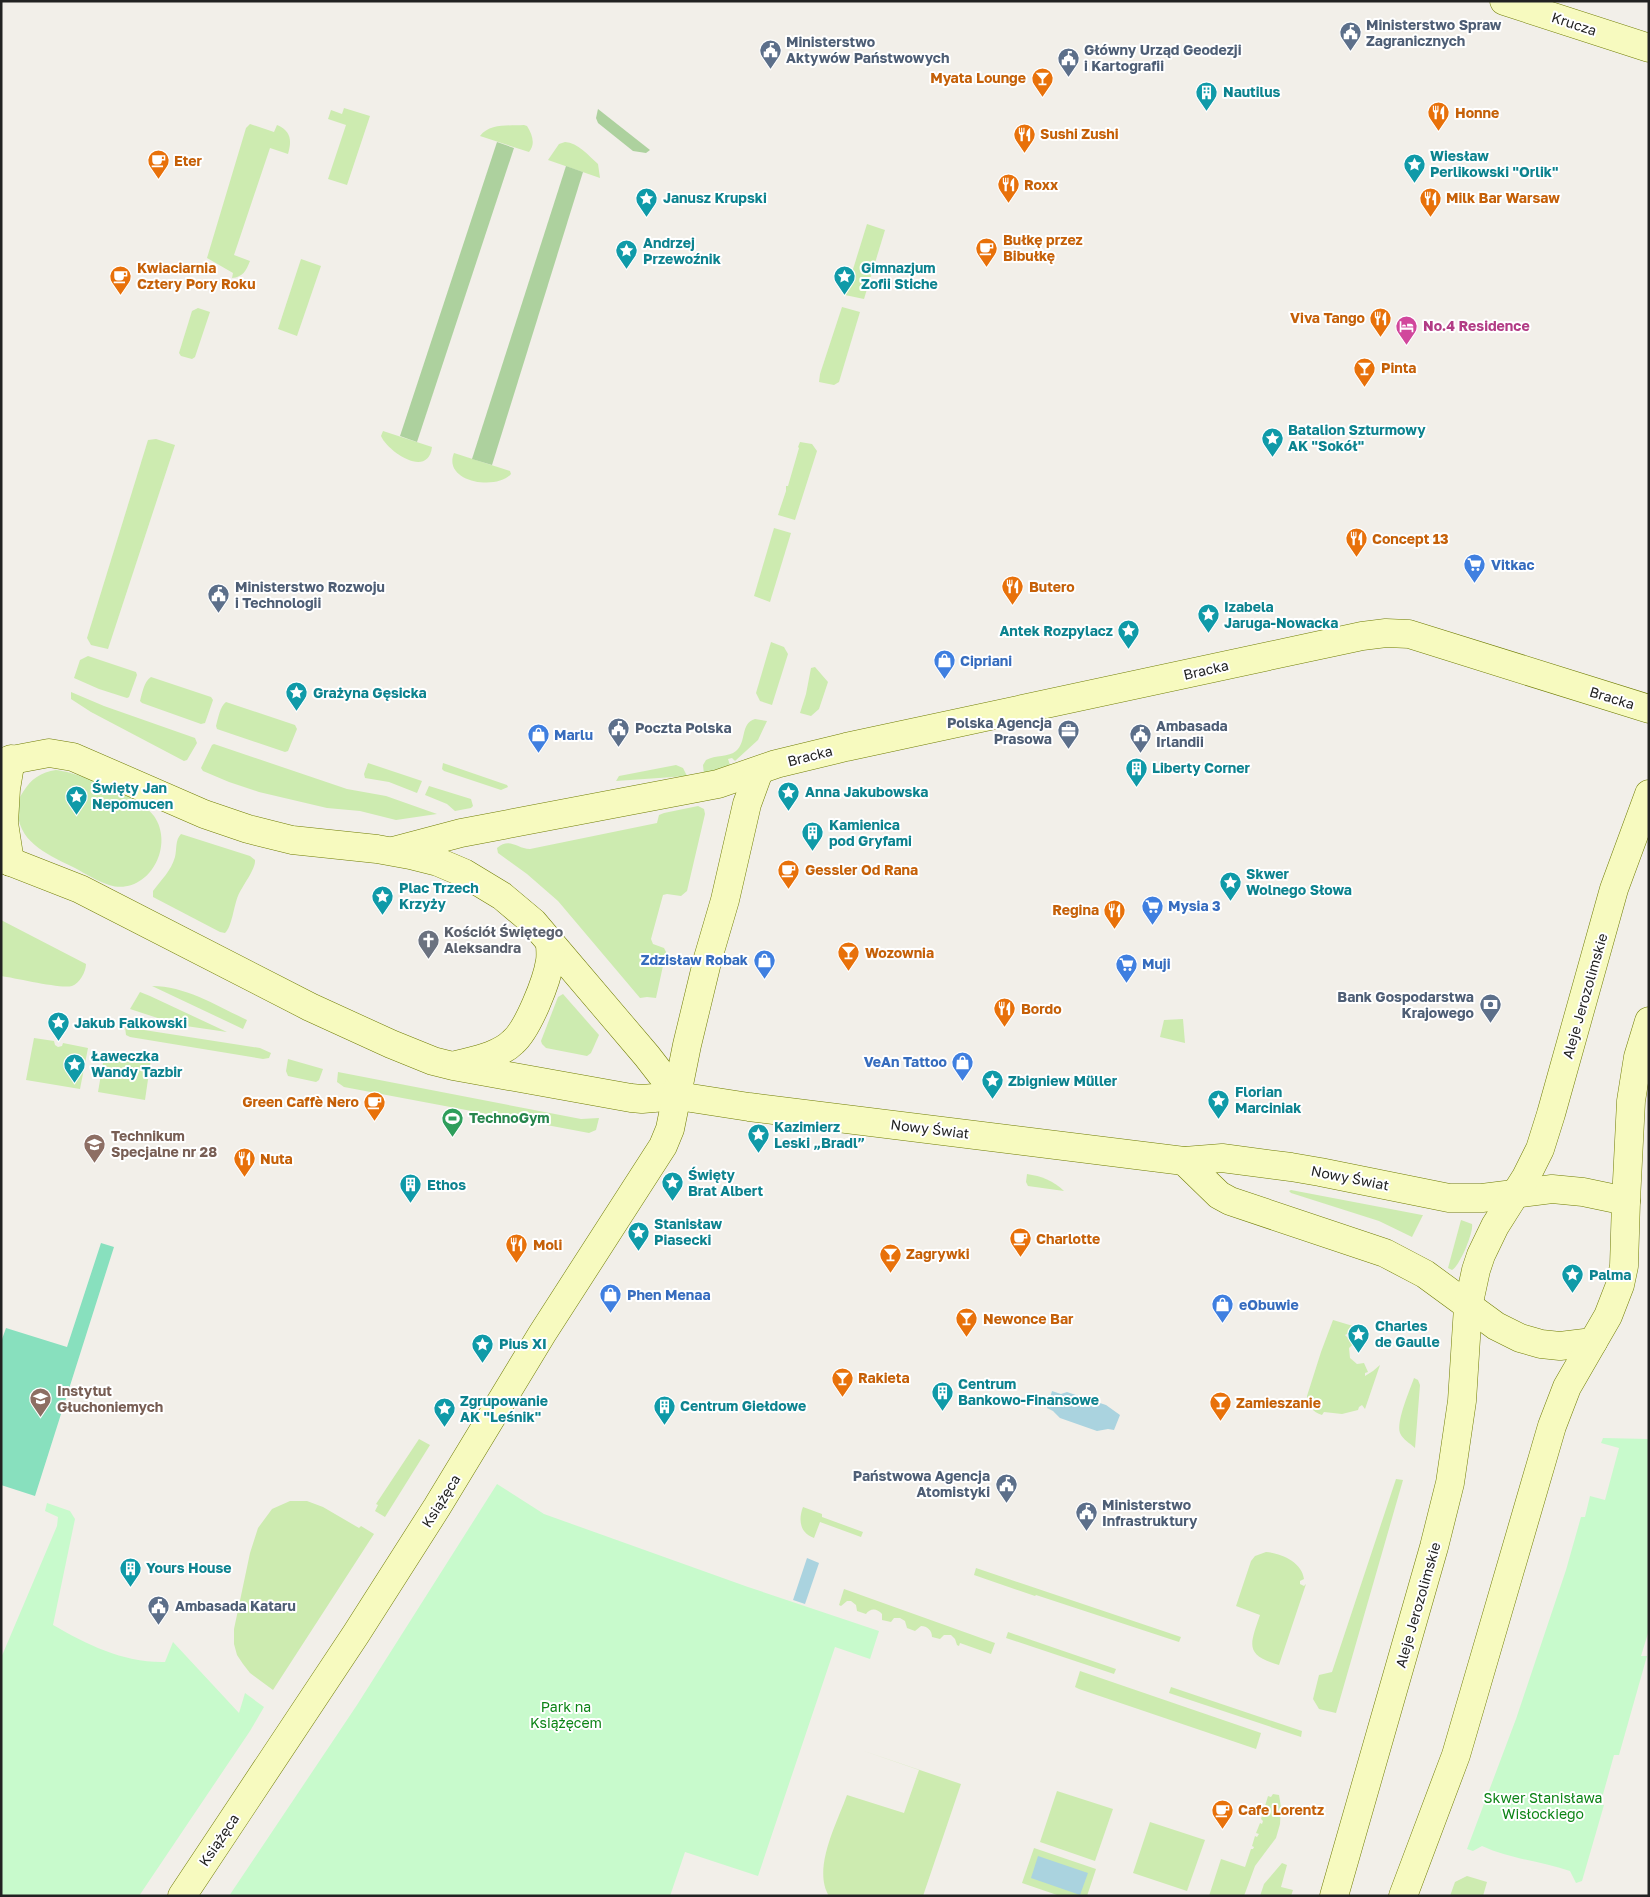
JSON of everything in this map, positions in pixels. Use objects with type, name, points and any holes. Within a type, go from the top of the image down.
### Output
[{"type":"street","name":"Krucza","points":[[1504,1],[1647,47]]},
{"type":"street","name":"Bracka","points":[[758,770],[846,747],[1202,672],[1260,657],[1362,636],[1386,633],[1409,634],[1649,709]]},
{"type":"street","points":[[49,753],[73,756],[204,814],[248,829],[292,840],[394,851],[432,860],[477,880],[502,896],[523,913],[550,942],[647,1056],[678,1096],[642,1099],[624,1097],[453,1066],[420,1056],[350,1026],[80,889],[6,860],[4,762],[49,753]]},
{"type":"street","points":[[394,851],[461,833],[718,784],[758,770]]},
{"type":"street","points":[[678,1096],[687,1045],[708,958],[725,900],[747,804],[758,770]]},
{"type":"street","name":"Aleje Jerozolimskie","points":[[1515,1195],[1540,1149],[1614,889],[1649,794]]},
{"type":"street","points":[[453,1066],[502,1050],[513,1043],[520,1035],[541,990],[550,962],[550,942]]},
{"type":"street","points":[[1403,1896],[1456,1755],[1552,1426],[1567,1387],[1613,1306],[1620,1285],[1624,1266],[1631,1101],[1638,1057],[1649,1021]]},
{"type":"street","name":"Nowy Świat","points":[[678,1096],[740,1106],[1184,1161],[1222,1158],[1301,1169],[1465,1200],[1515,1195]]},
{"type":"street","name":"Książęca","points":[[182,1896],[361,1628],[542,1334],[647,1173],[668,1138],[678,1096]]},
{"type":"street","points":[[1184,1161],[1220,1195],[1230,1201],[1385,1253],[1425,1274],[1496,1326],[1531,1341],[1560,1346],[1593,1342]]},
{"type":"street","points":[[1468,1307],[1481,1255],[1495,1226],[1515,1195],[1540,1190],[1563,1189],[1599,1194],[1626,1201]]},
{"type":"street","name":"Aleje Jerozolimskie","points":[[1334,1896],[1434,1547],[1450,1483],[1462,1401],[1468,1307]]},
{"type":"green space","points":[[344,108],[370,116],[347,185],[328,179],[346,125],[328,119],[331,110],[342,114]]},
{"type":"green space","points":[[598,109],[650,150],[646,153],[633,151],[598,123],[596,118]]},
{"type":"green space","points":[[250,124],[274,132],[277,125],[282,127],[288,133],[290,144],[288,154],[270,148],[234,255],[250,261],[244,273],[232,278],[233,273],[207,258],[246,128]]},
{"type":"green space","points":[[527,126],[532,139],[532,146],[529,152],[480,136],[494,127]]},
{"type":"green space","points":[[497,142],[514,148],[417,442],[400,436]]},
{"type":"green space","points":[[565,142],[579,147],[598,164],[600,178],[548,160],[559,144]]},
{"type":"green space","points":[[566,166],[583,172],[492,465],[472,459]]},
{"type":"green space","points":[[867,224],[885,230],[864,299],[845,295]]},
{"type":"green space","points":[[301,259],[321,266],[297,336],[278,329]]},
{"type":"green space","points":[[842,307],[860,312],[839,382],[834,385],[819,382],[820,374]]},
{"type":"green space","points":[[198,308],[210,312],[195,357],[192,359],[181,356],[179,353],[192,311]]},
{"type":"green space","points":[[383,431],[432,447],[429,456],[423,461],[408,460],[391,449],[381,436]]},
{"type":"green space","points":[[156,439],[175,445],[108,649],[91,645],[87,638],[148,440]]},
{"type":"green space","points":[[800,442],[812,444],[817,451],[795,520],[778,515]]},
{"type":"green space","points":[[454,453],[510,471],[511,474],[495,482],[473,481],[463,477],[456,471],[452,463]]},
{"type":"green space","points":[[774,528],[791,533],[770,602],[754,596]]},
{"type":"green space","points":[[771,642],[784,647],[788,654],[772,705],[760,701],[756,693]]},
{"type":"green space","points":[[88,656],[136,672],[137,675],[129,697],[99,689],[74,678],[80,660]]},
{"type":"green space","points":[[815,667],[828,682],[819,709],[811,716],[800,713],[811,668]]},
{"type":"green space","points":[[151,677],[211,697],[213,700],[205,723],[201,724],[142,703],[140,701],[144,688]]},
{"type":"green space","points":[[71,692],[104,706],[195,738],[197,743],[187,760],[184,761],[91,712],[71,699]]},
{"type":"green space","points":[[226,702],[295,725],[297,729],[288,751],[285,752],[217,729],[216,726],[222,706]]},
{"type":"green space","points":[[755,719],[767,721],[758,740],[735,761],[732,758],[728,759],[730,765],[719,772],[704,775],[703,765],[706,760],[736,751],[742,743],[747,724]]},
{"type":"green space","points":[[214,744],[347,789],[386,796],[437,814],[396,820],[360,811],[327,808],[259,792],[203,771],[201,768]]},
{"type":"green space","points":[[368,763],[422,781],[417,793],[389,782],[365,778],[364,774]]},
{"type":"green space","points":[[443,763],[507,785],[508,787],[501,790],[444,771],[442,769]]},
{"type":"green space","points":[[676,765],[683,768],[687,776],[616,781],[619,776]]},
{"type":"green space","points":[[56,770],[94,781],[124,794],[147,809],[154,816],[160,829],[161,842],[159,855],[154,867],[145,877],[135,884],[122,887],[109,885],[47,854],[38,848],[24,833],[18,811],[21,795],[26,787],[41,774]]},
{"type":"green space","points":[[429,786],[471,799],[473,806],[455,811],[447,804],[425,795]]},
{"type":"green space","points":[[698,806],[704,809],[705,814],[687,891],[681,896],[663,895],[651,939],[653,944],[664,948],[666,952],[656,998],[640,998],[558,901],[527,874],[498,853],[497,848],[510,843],[530,849],[657,823],[659,815]]},
{"type":"green space","points":[[181,834],[250,856],[255,860],[251,873],[238,896],[225,933],[153,897],[153,891],[173,862],[177,842]]},
{"type":"green space","points":[[1,920],[86,964],[85,971],[80,980],[75,985],[66,987],[1,976]]},
{"type":"green space","points":[[152,986],[177,989],[189,993],[247,1020],[243,1029]]},
{"type":"green space","points":[[140,992],[227,1032],[179,1025],[130,1009]]},
{"type":"green space","points":[[563,994],[599,1035],[591,1053],[587,1056],[546,1048],[542,1044],[541,1041],[558,997]]},
{"type":"green space","points":[[1183,1019],[1185,1043],[1160,1037],[1164,1020]]},
{"type":"green space","points":[[125,1027],[260,1048],[271,1053],[269,1058],[263,1059],[130,1037],[126,1035]]},
{"type":"green space","points":[[34,1038],[54,1041],[58,1047],[62,1046],[63,1043],[88,1048],[80,1089],[26,1080]]},
{"type":"green space","points":[[105,1051],[151,1059],[145,1100],[98,1092]]},
{"type":"green space","points":[[288,1059],[323,1069],[319,1080],[316,1082],[288,1076],[286,1071]]},
{"type":"green space","points":[[338,1072],[581,1119],[599,1118],[596,1130],[589,1133],[344,1087],[337,1082]]},
{"type":"green space","points":[[1027,1174],[1056,1184],[1064,1191],[1028,1186],[1026,1182]]},
{"type":"green space","points":[[1289,1191],[1423,1215],[1412,1237],[1379,1221],[1291,1193]]},
{"type":"green space","points":[[1461,1220],[1472,1224],[1472,1228],[1462,1256],[1452,1270],[1448,1268]]},
{"type":"green space","points":[[101,1243],[114,1247],[35,1496],[1,1485],[1,1342],[6,1328],[67,1347]]},
{"type":"green space","points":[[1333,1320],[1363,1329],[1355,1330],[1345,1335],[1347,1337],[1350,1334],[1354,1343],[1349,1348],[1350,1358],[1357,1364],[1364,1363],[1368,1372],[1365,1373],[1365,1376],[1380,1365],[1365,1409],[1362,1405],[1358,1410],[1342,1414],[1324,1412],[1322,1415],[1311,1408],[1307,1396]]},
{"type":"green space","points":[[1414,1378],[1418,1380],[1420,1385],[1415,1448],[1403,1438],[1399,1428]]},
{"type":"green space","name":"Skwer Stanisława Wisłockiego","points":[[1603,1438],[1649,1439],[1649,1630],[1641,1656],[1647,1656],[1619,1755],[1614,1755],[1600,1805],[1604,1805],[1582,1881],[1576,1883],[1570,1871],[1503,1854],[1482,1846],[1473,1851],[1467,1849],[1516,1719],[1566,1570],[1581,1517],[1585,1517],[1590,1496],[1605,1500],[1619,1448],[1601,1443]]},
{"type":"green space","points":[[419,1439],[430,1445],[385,1517],[375,1511],[378,1505],[376,1504]]},
{"type":"green space","points":[[1396,1479],[1403,1480],[1336,1713],[1319,1709],[1313,1699],[1319,1675],[1332,1672]]},
{"type":"green space","name":"Park na Książęcem","points":[[497,1484],[544,1514],[748,1587],[879,1631],[870,1659],[835,1647],[758,1876],[685,1852],[670,1896],[229,1896],[357,1705]]},
{"type":"green space","points":[[290,1501],[307,1501],[323,1507],[359,1528],[361,1526],[374,1534],[273,1690],[250,1673],[237,1655],[234,1644],[234,1629],[250,1553],[258,1528],[272,1509]]},
{"type":"green space","points":[[47,1503],[70,1511],[75,1519],[53,1625],[93,1646],[121,1656],[150,1662],[165,1662],[173,1642],[239,1713],[245,1693],[264,1707],[250,1731],[139,1896],[1,1896],[1,1658],[57,1526],[58,1517],[45,1511]]},
{"type":"green space","points":[[803,1507],[822,1514],[822,1517],[863,1532],[861,1537],[820,1522],[814,1538],[809,1536],[801,1526]]},
{"type":"green space","points":[[1266,1552],[1284,1556],[1295,1563],[1304,1579],[1300,1581],[1300,1584],[1304,1586],[1306,1584],[1279,1665],[1260,1657],[1253,1648],[1252,1641],[1260,1615],[1236,1606],[1251,1561],[1255,1556]]},
{"type":"green space","points":[[976,1568],[1181,1637],[1179,1642],[1035,1596],[974,1575]]},
{"type":"green space","points":[[844,1589],[995,1643],[991,1654],[960,1643],[959,1646],[951,1635],[944,1635],[940,1639],[932,1637],[930,1630],[925,1627],[921,1626],[915,1631],[907,1628],[905,1621],[900,1618],[894,1618],[891,1622],[882,1620],[882,1614],[876,1610],[869,1611],[866,1614],[857,1611],[856,1605],[851,1601],[847,1601],[841,1606],[839,1605]]},
{"type":"green space","points":[[1008,1632],[1116,1669],[1114,1674],[1006,1638]]},
{"type":"green space","points":[[1080,1671],[1261,1733],[1256,1749],[1079,1689],[1075,1687]]},
{"type":"green space","points":[[1171,1687],[1302,1731],[1301,1737],[1169,1693]]},
{"type":"green space","points":[[861,1750],[961,1784],[923,1896],[829,1896],[824,1885],[823,1873],[828,1846],[847,1795],[904,1813],[919,1770]]},
{"type":"green space","points":[[1057,1791],[1113,1809],[1095,1861],[1040,1842]]},
{"type":"green space","points":[[1273,1794],[1279,1795],[1281,1807],[1280,1824],[1276,1838],[1255,1866],[1244,1896],[1209,1896],[1221,1859],[1245,1867],[1251,1849],[1254,1847],[1252,1846],[1255,1836],[1257,1837],[1259,1834],[1256,1833],[1260,1823],[1262,1824],[1263,1821],[1261,1819],[1264,1810],[1267,1810],[1268,1807],[1265,1806],[1268,1796],[1271,1797]]},
{"type":"green space","points":[[1150,1822],[1205,1840],[1187,1891],[1133,1873]]},
{"type":"green space","points":[[1034,1848],[1096,1869],[1087,1896],[1060,1896],[1022,1883]]},
{"type":"green space","points":[[1282,1863],[1287,1865],[1281,1887],[1293,1890],[1291,1896],[1260,1896],[1264,1884]]},
{"type":"green space","points":[[1467,1876],[1487,1882],[1483,1896],[1450,1896],[1455,1882]]},
{"type":"water","points":[[1052,1391],[1061,1394],[1067,1392],[1106,1405],[1120,1415],[1114,1430],[1097,1431],[1060,1418],[1047,1408]]},
{"type":"water","points":[[807,1558],[819,1563],[805,1604],[793,1600]]},
{"type":"water","points":[[1038,1856],[1088,1873],[1080,1895],[1031,1878]]},
{"type":"place","name":"Ministerstwo Spraw Zagranicznych","points":[[1350,52]]},
{"type":"place","name":"Ministerstwo Aktywów Państwowych","points":[[770,69]]},
{"type":"place","name":"Główny Urząd Geodezji i Kartografii","points":[[1068,77]]},
{"type":"place","name":"Myata Lounge","points":[[1042,97]]},
{"type":"place","name":"Nautilus","points":[[1207,111]]},
{"type":"place","name":"Honne","points":[[1439,132]]},
{"type":"place","name":"Sushi Zushi","points":[[1024,153]]},
{"type":"place","name":"Eter","points":[[158,180]]},
{"type":"place","name":"Wiesław Perlikowski \"Orlik\"","points":[[1414,183]]},
{"type":"place","name":"Roxx","points":[[1008,204]]},
{"type":"place","name":"Janusz Krupski","points":[[647,217]]},
{"type":"place","name":"Milk Bar Warsaw","points":[[1430,217]]},
{"type":"place","name":"Bułkę przez Bibułkę","points":[[987,267]]},
{"type":"place","name":"Andrzej Przewoźnik","points":[[627,270]]},
{"type":"place","name":"Kwiaciarnia Cztery Pory Roku","points":[[121,295]]},
{"type":"place","name":"Gimnazjum Zofii Stiche","points":[[845,295]]},
{"type":"place","name":"Viva Tango","points":[[1381,337]]},
{"type":"place","name":"No.4 Residence","points":[[1407,345]]},
{"type":"place","name":"Pinta","points":[[1365,387]]},
{"type":"place","name":"Batalion Szturmowy AK \"Sokół\"","points":[[1272,457]]},
{"type":"place","name":"Concept 13","points":[[1356,558]]},
{"type":"place","name":"Vitkac","points":[[1475,584]]},
{"type":"place","name":"Butero","points":[[1013,606]]},
{"type":"place","name":"Ministerstwo Rozwoju i Technologii","points":[[219,614]]},
{"type":"place","name":"Izabela Jaruga-Nowacka","points":[[1208,634]]},
{"type":"place","name":"Antek Rozpylacz","points":[[1129,650]]},
{"type":"place","name":"Cipriani","points":[[944,680]]},
{"type":"place","name":"Grażyna Gęsicka","points":[[297,712]]},
{"type":"place","name":"Poczta Polska","points":[[619,747]]},
{"type":"place","name":"Polska Agencja Prasowa","points":[[1068,750]]},
{"type":"place","name":"Ambasada Irlandii","points":[[1140,753]]},
{"type":"place","name":"Marlu","points":[[538,754]]},
{"type":"place","name":"Liberty Corner","points":[[1136,787]]},
{"type":"place","name":"Anna Jakubowska","points":[[789,811]]},
{"type":"place","name":"Święty Jan Nepomucen","points":[[76,815]]},
{"type":"place","name":"Kamienica pod Gryfami","points":[[813,852]]},
{"type":"place","name":"Gessler Od Rana","points":[[789,889]]},
{"type":"place","name":"Skwer Wolnego Słowa","points":[[1230,901]]},
{"type":"place","name":"Plac Trzech Krzyży","points":[[383,915]]},
{"type":"place","name":"Mysia 3","points":[[1152,925]]},
{"type":"place","name":"Regina","points":[[1115,929]]},
{"type":"place","name":"Kościół Świętego Aleksandra","points":[[428,959]]},
{"type":"place","name":"Wozownia","points":[[849,972]]},
{"type":"place","name":"Zdzisław Robak","points":[[764,979]]},
{"type":"place","name":"Muji","points":[[1126,983]]},
{"type":"place","name":"Bank Gospodarstwa Krajowego","points":[[1490,1024]]},
{"type":"place","name":"Bordo","points":[[1005,1028]]},
{"type":"place","name":"Jakub Falkowski","points":[[58,1042]]},
{"type":"place","name":"VeAn Tattoo","points":[[963,1081]]},
{"type":"place","name":"Ławeczka Wandy Tazbir","points":[[75,1083]]},
{"type":"place","name":"Zbigniew Müller","points":[[992,1100]]},
{"type":"place","name":"Florian Marciniak","points":[[1219,1119]]},
{"type":"place","name":"Green Caffè Nero","points":[[375,1121]]},
{"type":"place","name":"TechnoGym","points":[[453,1137]]},
{"type":"place","name":"Kazimierz Leski „Bradl”","points":[[758,1154]]},
{"type":"place","name":"Technikum Specjalne nr 28","points":[[95,1163]]},
{"type":"place","name":"Nuta","points":[[244,1178]]},
{"type":"place","name":"Święty Brat Albert","points":[[672,1202]]},
{"type":"place","name":"Ethos","points":[[411,1204]]},
{"type":"place","name":"Stanisław Piasecki","points":[[638,1251]]},
{"type":"place","name":"Charlotte","points":[[1020,1258]]},
{"type":"place","name":"Moli","points":[[517,1264]]},
{"type":"place","name":"Zagrywki","points":[[890,1273]]},
{"type":"place","name":"Palma","points":[[1573,1294]]},
{"type":"place","name":"Phen Menaa","points":[[611,1314]]},
{"type":"place","name":"eObuwie","points":[[1223,1324]]},
{"type":"place","name":"Newonce Bar","points":[[967,1338]]},
{"type":"place","name":"Charles de Gaulle","points":[[1359,1353]]},
{"type":"place","name":"Pius XI","points":[[483,1363]]},
{"type":"place","name":"Rakieta","points":[[842,1397]]},
{"type":"place","name":"Centrum Bankowo-Finansowe","points":[[942,1411]]},
{"type":"place","name":"Instytut Głuchoniemych","points":[[41,1418]]},
{"type":"place","name":"Zamieszanie","points":[[1220,1422]]},
{"type":"place","name":"Centrum Giełdowe","points":[[664,1425]]},
{"type":"place","name":"Zgrupowanie AK \"Leśnik\"","points":[[444,1428]]},
{"type":"place","name":"Państwowa Agencja Atomistyki","points":[[1006,1503]]},
{"type":"place","name":"Ministerstwo Infrastruktury","points":[[1086,1532]]},
{"type":"place","name":"Yours House","points":[[130,1587]]},
{"type":"place","name":"Ambasada Kataru","points":[[159,1625]]},
{"type":"place","name":"Cafe Lorentz","points":[[1222,1829]]}]
